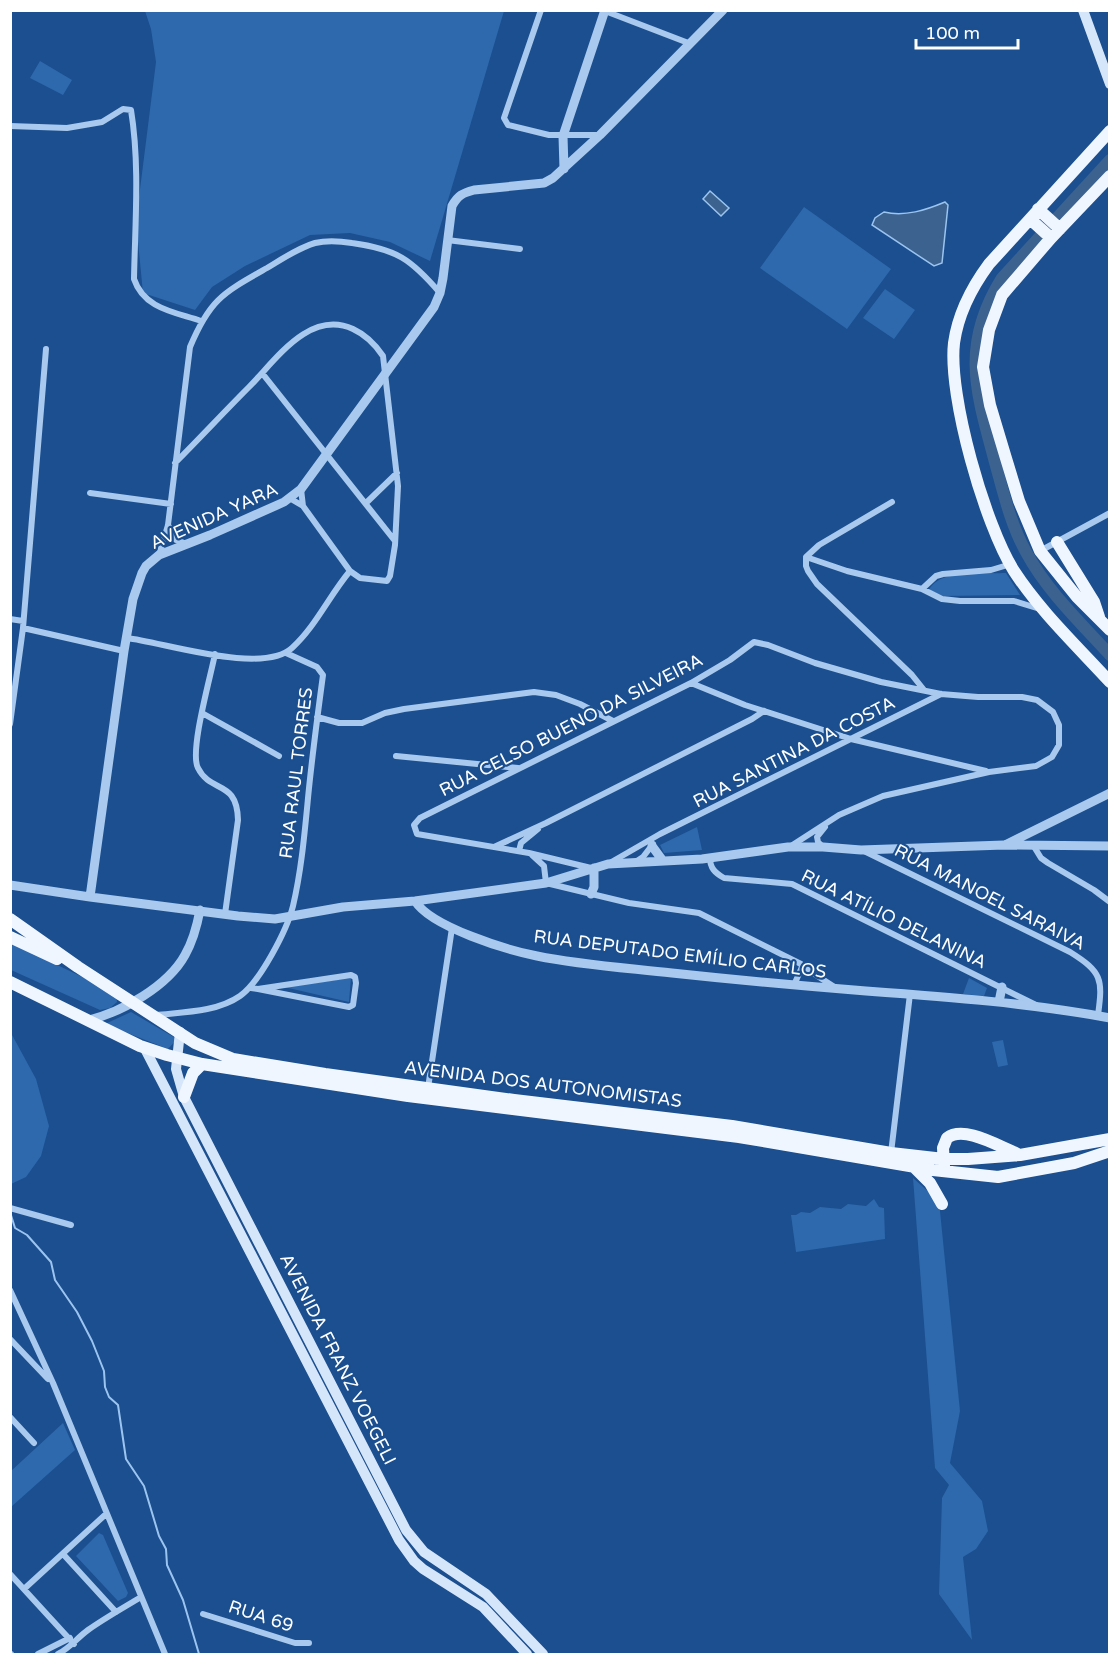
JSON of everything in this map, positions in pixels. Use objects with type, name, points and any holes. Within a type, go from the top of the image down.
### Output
[{"type":"main road","points":[[1083,10],[1110,84]]},
{"type":"main road","points":[[1110,131],[1036,216],[989,264],[976,282],[960,320],[954,341],[953,356],[956,391],[968,446],[989,515],[1011,564],[1046,612],[1110,682]]},
{"type":"main road","points":[[1110,176],[1054,232],[1002,295],[989,330],[983,367],[990,405],[1019,501],[1040,550],[1077,597],[1110,630]]},
{"type":"main road","points":[[1036,216],[1054,232]]},
{"type":"main road","points":[[1057,542],[1093,600],[1099,618]]},
{"type":"main road","name":"AVENIDA DOS AUTONOMISTAS","points":[[10,920],[195,1043],[233,1059],[428,1088],[732,1126],[891,1153],[998,1176],[1074,1163],[1110,1151]]},
{"type":"main road","points":[[10,937],[78,967]]},
{"type":"main road","name":"AVENIDA DOS AUTONOMISTAS","points":[[10,982],[144,1047],[176,1057],[202,1064],[408,1096],[739,1137],[913,1167],[944,1165],[968,1159],[1020,1155],[1110,1139]]},
{"type":"main road","name":"AVENIDA FRANZ VOEGELI","points":[[180,1032],[176,1069],[184,1097],[406,1530],[429,1555],[486,1594],[543,1654]]},
{"type":"main road","name":"AVENIDA FRANZ VOEGELI","points":[[144,1047],[399,1540],[415,1562],[483,1607],[526,1654]]},
{"type":"main road","points":[[184,1097],[193,1073],[202,1064]]},
{"type":"main road","points":[[944,1165],[943,1148],[947,1138],[958,1133],[973,1135],[1020,1155]]},
{"type":"main road","points":[[194,1146],[206,1140]]},
{"type":"main road","points":[[913,1167],[930,1183],[942,1204]]},
{"type":"main road","points":[[415,1562],[429,1555]]},
{"type":"main road","points":[[428,1572],[429,1555]]},
{"type":"main road","points":[[503,1629],[518,1641],[531,1642]]},
{"type":"street","points":[[541,10],[504,118],[508,125],[549,135],[600,135]]},
{"type":"street","points":[[564,169],[723,10]]},
{"type":"street","points":[[564,169],[563,136],[605,11],[691,44]]},
{"type":"street","points":[[10,126],[67,128],[102,122],[123,109],[131,110],[135,158],[134,279],[140,294],[155,306],[201,321]]},
{"type":"street","name":"AVENIDA YARA","points":[[90,897],[124,651],[138,580],[146,566],[159,555],[291,499],[302,489],[426,318],[440,293],[452,206],[456,199],[463,193],[544,183],[564,169]]},
{"type":"street","points":[[447,240],[520,249]]},
{"type":"street","points":[[159,555],[168,525],[190,347],[201,321],[214,302],[229,289],[299,249],[317,242],[338,241],[368,245],[399,255],[416,266],[440,293]]},
{"type":"street","points":[[175,463],[281,352],[303,334],[319,326],[333,324],[348,327],[361,333],[376,345],[383,356],[386,372],[399,509],[390,576],[387,581],[360,578],[350,571],[303,506],[291,499]]},
{"type":"street","points":[[10,724],[23,628],[46,350]]},
{"type":"street","points":[[262,373],[395,541]]},
{"type":"street","points":[[366,502],[397,472]]},
{"type":"street","points":[[302,489],[303,506]]},
{"type":"street","points":[[90,493],[171,504]]},
{"type":"street","points":[[788,848],[839,815],[895,792],[989,772],[1036,766],[1052,757],[1060,740],[1059,725],[1053,712],[1037,700],[1022,697],[941,694],[925,690],[817,584],[808,571],[806,557],[819,544],[892,502]]},
{"type":"street","points":[[1040,550],[1110,513]]},
{"type":"street","points":[[168,525],[176,540],[187,544]]},
{"type":"street","points":[[806,557],[847,571],[922,589],[947,600],[1014,601],[1046,612]]},
{"type":"street","points":[[922,589],[936,576],[943,574],[991,570],[1011,564]]},
{"type":"street","points":[[127,638],[246,659],[264,659],[286,652],[316,621],[350,571]]},
{"type":"street","points":[[10,619],[23,621]]},
{"type":"street","points":[[23,628],[124,651]]},
{"type":"street","name":"RUA CELSO BUENO DA SILVEIRA","points":[[493,848],[417,834],[414,825],[420,818],[691,683],[730,660],[750,644],[759,642],[855,676],[925,690]]},
{"type":"street","name":"RUA RAUL TORRES","points":[[255,988],[289,918],[300,864],[322,672],[317,667],[286,652]]},
{"type":"street","points":[[215,654],[202,713],[196,765],[203,776],[232,796],[238,807],[225,914]]},
{"type":"street","points":[[691,683],[764,711],[851,739],[989,772]]},
{"type":"street","points":[[317,717],[339,723],[362,723],[385,713],[404,709],[534,692],[556,695],[613,721]]},
{"type":"street","name":"RUA SANTINA DA COSTA","points":[[608,864],[660,834],[941,694]]},
{"type":"street","points":[[493,848],[764,711]]},
{"type":"street","points":[[202,713],[279,756]]},
{"type":"street","points":[[396,756],[519,768]]},
{"type":"street","points":[[1004,845],[1110,793]]},
{"type":"street","points":[[823,847],[817,837],[839,815]]},
{"type":"street","points":[[519,851],[525,839],[546,823]]},
{"type":"street","points":[[1033,845],[1042,825]]},
{"type":"street","name":"RUA SANTINA DA COSTA","points":[[630,863],[643,857],[660,834]]},
{"type":"street","points":[[10,885],[225,914],[289,918],[351,906],[416,901],[546,883],[608,864],[710,858],[788,848],[823,847],[861,850],[1004,845],[1110,846]]},
{"type":"street","points":[[1033,845],[1041,858],[1110,902]]},
{"type":"street","points":[[652,846],[663,861]]},
{"type":"street","points":[[493,848],[519,851],[594,868]]},
{"type":"street","name":"RUA MANOEL SARAIVA","points":[[861,850],[1060,947],[1087,963],[1098,976],[1101,993],[1098,1015]]},
{"type":"street","points":[[529,853],[538,858],[544,866],[546,883]]},
{"type":"street","name":"RUA ATÍLIO DELANINA","points":[[710,858],[710,865],[724,878],[792,884],[1036,1005]]},
{"type":"street","points":[[544,866],[549,861],[558,859]]},
{"type":"street","points":[[591,894],[594,887],[594,868]]},
{"type":"street","points":[[546,883],[628,903],[699,913],[802,966],[837,989]]},
{"type":"street","name":"RUA DEPUTADO EMÍLIO CARLOS","points":[[416,901],[424,912],[452,928],[538,956],[627,968],[794,985],[1036,1005],[1110,1018]]},
{"type":"street","points":[[89,1020],[109,1015],[133,1002],[177,968],[186,955],[200,910]]},
{"type":"street","points":[[428,1088],[452,928]]},
{"type":"street","points":[[794,985],[802,966]]},
{"type":"street","points":[[154,1015],[224,1005],[255,988],[351,975],[356,979],[354,1005],[349,1007],[255,988]]},
{"type":"street","points":[[999,1002],[1002,987]]},
{"type":"street","points":[[891,1153],[910,994]]},
{"type":"street","points":[[10,1208],[71,1225]]},
{"type":"street","points":[[10,1290],[53,1383],[165,1654]]},
{"type":"street","points":[[10,1339],[53,1383]]},
{"type":"street","points":[[10,1417],[34,1443]]},
{"type":"street","points":[[24,1589],[106,1514]]},
{"type":"street","points":[[63,1554],[116,1612]]},
{"type":"street","points":[[10,1574],[74,1644]]},
{"type":"street","points":[[58,1654],[141,1597]]},
{"type":"street","name":"RUA 69","points":[[203,1614],[295,1643],[309,1643]]},
{"type":"street","points":[[38,1654],[69,1638],[80,1637]]},
{"type":"shaded area","points":[[145,11],[504,11],[430,261],[390,242],[350,233],[310,235],[245,266],[212,287],[195,310],[143,293],[136,221],[156,62],[151,29]]},
{"type":"shaded area","points":[[40,61],[72,80],[63,95],[30,78]]},
{"type":"shaded area","points":[[710,191],[729,208],[721,216],[703,199]]},
{"type":"shaded area","points":[[945,202],[948,205],[942,263],[934,266],[872,225],[875,218],[884,212],[908,213]]},
{"type":"shaded area","points":[[804,207],[891,269],[847,329],[760,268]]},
{"type":"shaded area","points":[[885,289],[915,310],[894,339],[863,318]]},
{"type":"shaded area","points":[[1006,573],[1020,595],[943,596],[929,590],[943,578],[953,575]]},
{"type":"shaded area","points":[[697,827],[702,850],[664,853],[660,845]]},
{"type":"shaded area","points":[[11,943],[116,993],[117,1002],[110,1008],[100,1010],[11,970]]},
{"type":"shaded area","points":[[351,978],[349,1002],[284,987]]},
{"type":"shaded area","points":[[969,978],[987,988],[984,996],[963,994]]},
{"type":"shaded area","points":[[131,1012],[177,1039],[168,1049],[105,1024]]},
{"type":"shaded area","points":[[11,1033],[36,1079],[49,1126],[41,1156],[26,1177],[11,1184]]},
{"type":"shaded area","points":[[1003,1040],[1008,1065],[998,1067],[992,1042]]},
{"type":"shaded area","points":[[913,1178],[939,1201],[960,1411],[950,1463],[982,1501],[988,1531],[976,1549],[963,1557],[972,1640],[939,1594],[942,1498],[949,1485],[935,1468]]},
{"type":"shaded area","points":[[874,1199],[879,1207],[884,1208],[885,1239],[796,1252],[791,1215],[801,1212],[810,1213],[820,1207],[841,1209],[848,1204],[866,1206]]},
{"type":"shaded area","points":[[63,1423],[75,1450],[11,1507],[11,1471]]},
{"type":"shaded area","points":[[99,1533],[103,1535],[128,1593],[126,1597],[118,1601],[76,1556]]},
{"type":"waterway","points":[[1110,160],[1002,278],[980,326],[976,349],[978,393],[983,416],[1008,510],[1016,531],[1044,580],[1110,655]]},
{"type":"waterway","points":[[10,1212],[15,1228],[27,1235],[51,1262],[55,1280],[77,1312],[92,1341],[104,1371],[105,1387],[109,1397],[118,1405],[126,1459],[144,1486],[159,1536],[166,1549],[167,1565],[183,1600],[199,1654]]}]
